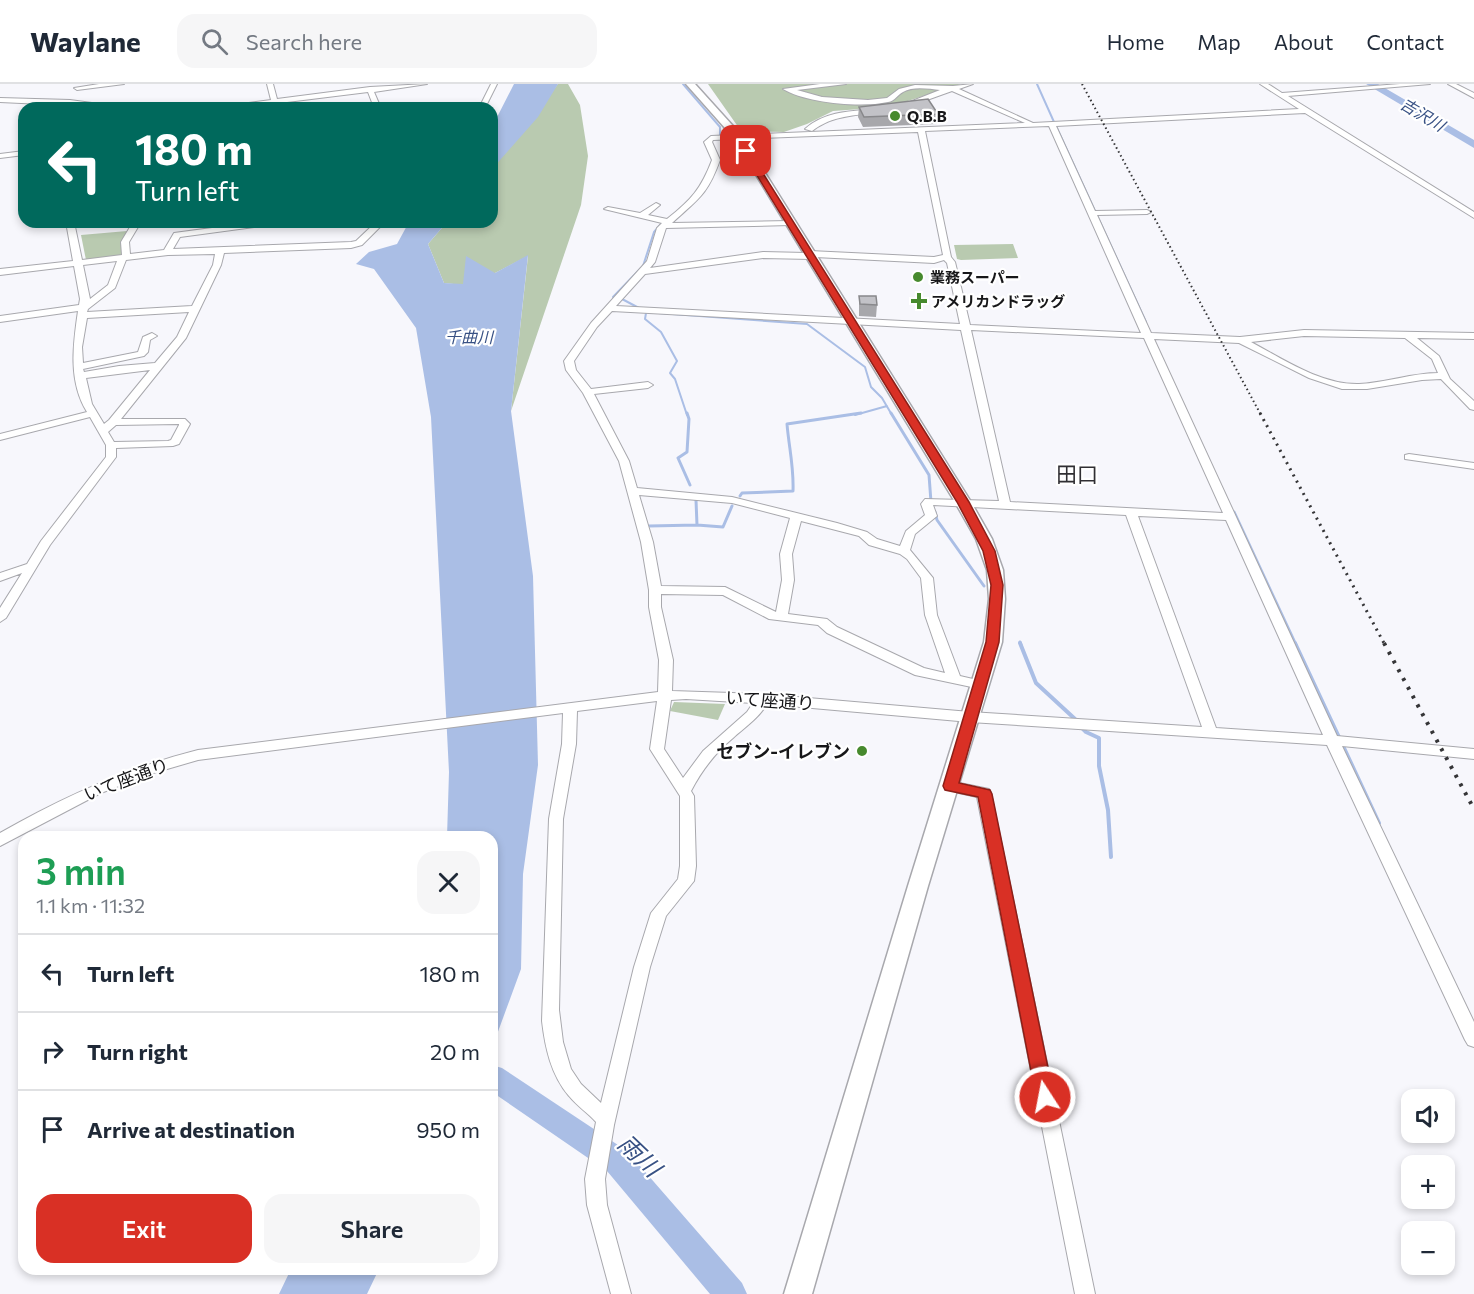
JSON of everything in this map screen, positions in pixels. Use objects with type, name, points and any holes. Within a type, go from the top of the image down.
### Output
[{"type":"main road","points":[[690,84],[737,136],[963,502],[984,539],[997,585],[993,642],[981,685],[918,886],[798,1294]]},
{"type":"street","points":[[75,102],[77,86],[121,84]]},
{"type":"street","points":[[270,84],[274,100]]},
{"type":"street","points":[[259,102],[424,84]]},
{"type":"street","points":[[485,102],[494,84]]},
{"type":"street","points":[[843,84],[786,89],[822,99],[868,102],[889,100],[901,90],[915,87],[952,88],[1034,125]]},
{"type":"street","points":[[809,129],[821,119],[832,115],[890,110],[970,84]]},
{"type":"street","points":[[1263,84],[1474,216]]},
{"type":"street","points":[[1280,95],[1427,84]]},
{"type":"street","points":[[1451,84],[1474,96]]},
{"type":"street","points":[[370,89],[375,102]]},
{"type":"street","points":[[0,100],[30,102]]},
{"type":"street","points":[[621,1294],[597,1205],[595,1179],[605,1122],[639,977],[654,926],[662,908],[686,881],[688,866],[687,796],[685,789],[657,749],[665,696],[666,660],[655,607],[650,556],[633,491],[624,461],[588,392],[571,370],[569,361],[609,308],[651,262],[658,235],[666,224],[695,200],[708,182],[716,160],[709,140],[737,136],[1034,125],[1307,111]]},
{"type":"street","points":[[1052,124],[1095,213],[1148,336],[1332,740],[1474,1040]]},
{"type":"street","points":[[793,134],[795,131],[809,129],[831,132]]},
{"type":"street","points":[[921,129],[949,255],[947,258]]},
{"type":"street","points":[[0,156],[18,154]]},
{"type":"street","points":[[641,216],[656,205]]},
{"type":"street","points":[[608,209],[666,224],[790,223]]},
{"type":"street","points":[[1095,213],[1147,212]]},
{"type":"street","points":[[0,618],[70,509],[105,468],[111,457],[111,445],[91,414],[79,371],[77,347],[84,311],[71,228]]},
{"type":"street","points":[[84,311],[112,286],[124,256],[125,242],[133,228]]},
{"type":"street","points":[[168,252],[174,236],[224,228]]},
{"type":"street","points":[[255,248],[260,228]]},
{"type":"street","points":[[0,272],[168,252],[356,244],[374,228]]},
{"type":"street","points":[[103,431],[182,338],[218,266],[220,251]]},
{"type":"street","points":[[642,272],[763,255],[934,260],[947,258]]},
{"type":"street","points":[[947,258],[951,262],[1005,504]]},
{"type":"street","points":[[609,308],[965,328],[1240,340],[1304,333],[1474,336]]},
{"type":"street","points":[[0,319],[84,311],[196,309]]},
{"type":"street","points":[[1406,334],[1436,358],[1444,376],[1469,398],[1474,407]]},
{"type":"street","points":[[79,371],[141,354],[146,339],[152,336]]},
{"type":"street","points":[[1240,340],[1301,370],[1345,386],[1380,385],[1444,376]]},
{"type":"street","points":[[79,371],[159,366]]},
{"type":"street","points":[[588,392],[648,385]]},
{"type":"street","points":[[0,436],[91,414]]},
{"type":"street","points":[[111,445],[169,444],[175,442],[185,424],[181,421],[113,422]]},
{"type":"street","points":[[1409,457],[1474,466]]},
{"type":"street","points":[[633,491],[732,500],[833,525],[863,534],[873,542],[904,550],[927,578],[931,615],[954,679]]},
{"type":"street","points":[[904,550],[910,533],[931,516],[927,504],[931,500],[1231,517]]},
{"type":"street","points":[[1131,512],[1211,732]]},
{"type":"street","points":[[781,618],[788,580],[786,554],[796,517]]},
{"type":"street","points":[[0,577],[22,568],[30,568]]},
{"type":"street","points":[[655,590],[725,591],[781,618],[822,622],[831,630],[920,672],[981,685]]},
{"type":"street","name":"いて座通り","points":[[0,840],[92,789],[142,770],[198,755],[665,696],[762,699],[970,717],[1332,740],[1474,754]]},
{"type":"street","points":[[685,789],[691,773],[724,737],[757,710],[762,699]]},
{"type":"street","points":[[564,708],[569,744],[556,819],[550,1010],[553,1041],[560,1064],[574,1090],[597,1109],[605,1122]]},
{"type":"street","points":[[950,786],[984,794],[1085,1294]]},
{"type":"green space","points":[[558,84],[568,84],[580,105],[588,156],[581,205],[511,411],[528,256],[495,273],[463,285],[444,283],[428,244],[442,228],[498,228],[498,161]]},
{"type":"green space","points":[[708,84],[961,84],[889,107],[833,111],[784,132],[741,131]]},
{"type":"green space","points":[[127,231],[121,242],[122,255],[86,260],[81,235]]},
{"type":"green space","points":[[1013,244],[1018,258],[961,260],[957,259],[954,245]]},
{"type":"green space","points":[[674,702],[725,704],[718,720],[670,711]]},
{"type":"water","points":[[514,84],[558,84],[538,117],[498,162],[498,115]]},
{"type":"water","name":"千曲川","points":[[406,228],[442,228],[428,244],[444,283],[463,284],[466,256],[495,273],[528,255],[511,411],[533,576],[538,765],[523,874],[521,969],[498,1032],[498,831],[447,831],[449,772],[431,417],[416,328],[374,269],[356,264],[369,252],[397,244]]},
{"type":"water","points":[[288,1275],[376,1275],[367,1294],[279,1294]]},
{"type":"building","points":[[928,99],[938,114],[864,117],[859,107]]},
{"type":"building","points":[[859,296],[876,296],[877,305],[860,304]]},
{"type":"waterway","points":[[683,84],[720,127],[720,135]]},
{"type":"waterway","points":[[1037,84],[1054,122]]},
{"type":"waterway","name":"吉沢川","points":[[1371,84],[1474,145]]},
{"type":"waterway","points":[[1056,126],[1146,322]]},
{"type":"waterway","points":[[615,298],[613,297],[643,266],[654,232],[662,223]]},
{"type":"waterway","points":[[622,299],[639,308]]},
{"type":"waterway","points":[[645,312],[807,324],[865,367],[871,387],[887,406]]},
{"type":"waterway","points":[[646,313],[645,319],[661,332],[677,361],[670,373],[675,379],[687,415]]},
{"type":"waterway","points":[[855,415],[887,406]]},
{"type":"waterway","points":[[887,406],[892,415]]},
{"type":"waterway","points":[[687,413],[689,419],[687,452],[678,458],[690,485]]},
{"type":"waterway","points":[[740,496],[742,493],[793,491],[787,424],[861,413]]},
{"type":"waterway","points":[[891,413],[929,475],[931,502]]},
{"type":"waterway","points":[[696,500],[697,525]]},
{"type":"waterway","points":[[697,525],[723,527],[732,506]]},
{"type":"waterway","points":[[935,512],[937,520],[984,586]]},
{"type":"waterway","points":[[1234,512],[1296,645]]},
{"type":"waterway","points":[[649,526],[697,525]]},
{"type":"waterway","points":[[1020,643],[1036,683],[1075,719]]},
{"type":"waterway","points":[[1295,643],[1379,823]]},
{"type":"waterway","points":[[1080,726],[1086,732],[1099,738],[1099,766],[1108,810],[1111,857]]},
{"type":"waterway","name":"雨川","points":[[498,1081],[617,1161],[731,1294]]},
{"type":"railway","points":[[1082,84],[1261,415]]},
{"type":"railway","points":[[1260,413],[1385,645]]},
{"type":"railway","points":[[1384,643],[1474,809]]},
{"type":"place","name":"Q.B.B","points":[[895,116]]},
{"type":"place","name":"業務スーパー","points":[[918,277]]},
{"type":"place","name":"アメリカンドラッグ","points":[[919,301]]},
{"type":"place","name":"セブン-イレブン","points":[[862,751]]},
{"type":"district","name":"田口","points":[[1077,473]]},
{"type":"route","points":[[746,151],[963,502],[989,551],[997,585],[993,642],[950,786],[984,794],[1045,1097]]}]
